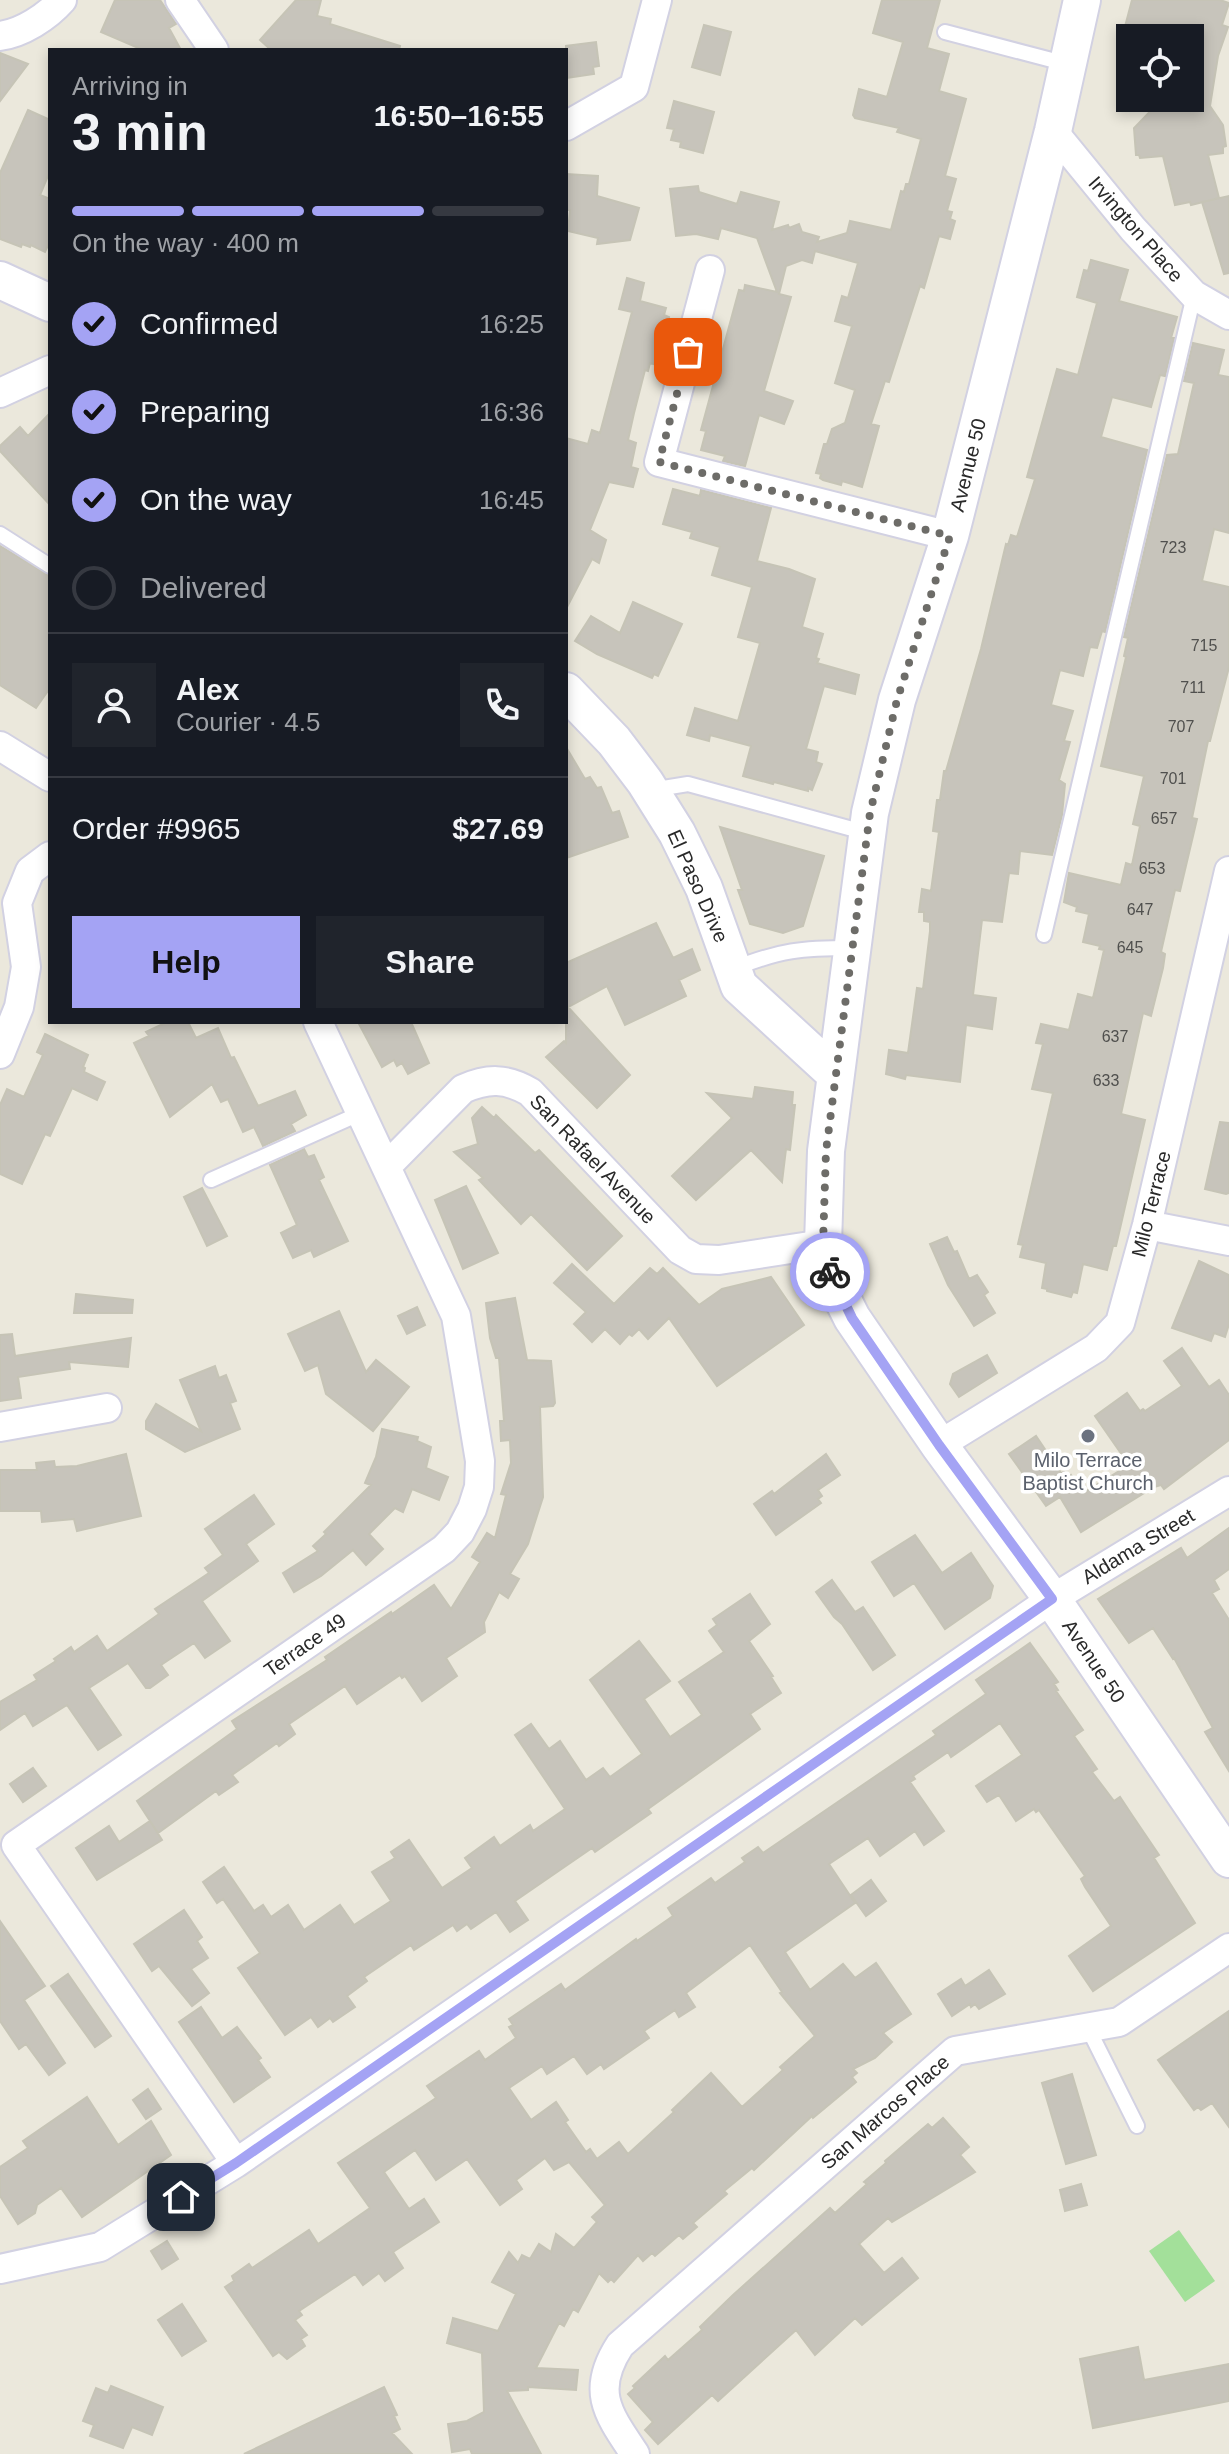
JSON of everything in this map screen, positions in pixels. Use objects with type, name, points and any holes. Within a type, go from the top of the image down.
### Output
[{"type":"street","points":[[0,36],[15,34],[62,0]]},
{"type":"street","points":[[180,0],[213,48]]},
{"type":"street","points":[[568,125],[634,87],[657,0]]},
{"type":"street","name":"Avenue 50","points":[[1082,0],[1053,131],[950,536],[897,700],[870,813],[826,1151],[823,1244],[832,1278],[852,1318],[939,1445],[1052,1599],[1229,1859]]},
{"type":"street","name":"Irvington Place","points":[[1053,131],[1133,229],[1194,295],[1229,315]]},
{"type":"street","points":[[710,270],[659,462],[950,536]]},
{"type":"street","points":[[0,280],[48,302]]},
{"type":"street","points":[[0,393],[48,371]]},
{"type":"street","name":"El Paso Drive","points":[[568,693],[614,741],[677,833],[704,888],[739,986],[835,1074]]},
{"type":"street","points":[[0,746],[48,776]]},
{"type":"street","points":[[0,1054],[19,1007],[26,967],[17,903],[30,871],[48,858]]},
{"type":"street","name":"Milo Terrace","points":[[939,1445],[1096,1348],[1120,1323],[1147,1225],[1229,871]]},
{"type":"street","name":"Terrace 49","points":[[236,2163],[16,1845],[444,1549],[460,1532],[472,1509],[479,1487],[480,1461],[456,1316],[319,1024]]},
{"type":"street","name":"San Rafael Avenue","points":[[386,1167],[463,1089],[497,1079],[516,1083],[530,1092],[680,1250],[696,1259],[719,1260],[823,1244]]},
{"type":"street","points":[[1147,1225],[1229,1241]]},
{"type":"street","points":[[0,1427],[107,1408]]},
{"type":"street","name":"Aldama Street","points":[[0,2269],[100,2247],[236,2163],[1052,1599],[1229,1491]]},
{"type":"street","name":"San Marcos Place","points":[[635,2454],[609,2415],[604,2395],[609,2361],[625,2339],[955,2051],[1119,2022],[1229,1948]]},
{"type":"lane","points":[[945,32],[1067,65]]},
{"type":"lane","points":[[1044,935],[1194,295]]},
{"type":"lane","points":[[0,534],[48,565]]},
{"type":"lane","points":[[650,790],[688,784],[867,833]]},
{"type":"lane","points":[[733,969],[789,950],[852,948]]},
{"type":"lane","points":[[211,1180],[361,1113]]},
{"type":"lane","points":[[1088,2028],[1137,2126]]},
{"type":"green space","points":[[1179,2230],[1215,2281],[1185,2302],[1149,2251]]},
{"type":"building","points":[[115,0],[160,0],[176,24],[169,28],[180,48],[138,48],[101,32]]},
{"type":"building","points":[[296,0],[321,0],[317,16],[331,19],[330,24],[400,46],[269,48],[260,40]]},
{"type":"building","points":[[882,0],[940,0],[927,48],[949,54],[939,91],[966,99],[945,176],[956,179],[947,211],[952,212],[950,219],[955,221],[950,239],[939,236],[924,288],[920,286],[889,382],[885,381],[871,424],[879,426],[862,487],[823,480],[821,474],[816,473],[824,444],[827,444],[832,429],[845,423],[855,390],[835,383],[852,326],[835,321],[842,296],[848,298],[858,263],[815,251],[812,263],[802,260],[786,266],[779,294],[791,297],[764,391],[793,401],[784,424],[759,415],[745,466],[723,461],[725,456],[701,450],[706,431],[701,430],[739,290],[744,291],[745,285],[777,292],[757,238],[721,228],[718,239],[696,234],[676,236],[670,189],[698,186],[699,192],[737,204],[741,192],[779,202],[772,230],[799,224],[802,232],[819,237],[817,242],[847,233],[850,221],[891,230],[901,191],[904,192],[906,184],[909,184],[921,139],[897,132],[899,128],[853,115],[859,89],[887,97],[903,42],[873,33]]},
{"type":"building","points":[[1132,0],[1220,0],[1229,3],[1222,25],[1228,27],[1218,56],[1210,106],[1223,125],[1226,146],[1223,153],[1208,155],[1219,198],[1191,205],[1190,202],[1175,205],[1163,156],[1140,158],[1136,155],[1134,128],[1149,112],[1204,112],[1204,24],[1126,24]]},
{"type":"building","points":[[704,25],[731,32],[720,75],[692,67]]},
{"type":"building","points":[[596,42],[599,66],[593,67],[594,74],[568,78],[566,46]]},
{"type":"building","points":[[0,53],[28,64],[0,101]]},
{"type":"building","points":[[674,101],[714,112],[703,153],[680,147],[681,142],[671,140],[674,129],[667,128]]},
{"type":"building","points":[[28,110],[48,119],[48,176],[40,195],[48,198],[48,245],[45,252],[31,245],[22,244],[21,247],[0,239],[0,173]]},
{"type":"building","points":[[568,174],[598,176],[597,196],[639,208],[630,240],[597,244],[598,238],[568,231]]},
{"type":"building","points":[[1229,196],[1229,273],[1224,274],[1202,202]]},
{"type":"building","points":[[1091,260],[1128,270],[1119,301],[1177,317],[1171,338],[1174,338],[1165,376],[1160,375],[1151,407],[1112,397],[1101,437],[1147,450],[1105,632],[1102,631],[1097,648],[1090,647],[1083,676],[1060,670],[1051,705],[1073,711],[1064,741],[1070,742],[1059,780],[1065,784],[1062,815],[1052,855],[1020,851],[1018,874],[1009,873],[1002,922],[982,920],[973,995],[996,998],[992,1029],[966,1025],[960,1082],[906,1075],[905,1079],[886,1074],[889,1050],[908,1053],[917,988],[923,989],[930,922],[924,921],[924,912],[919,912],[922,889],[931,891],[939,832],[933,831],[937,800],[940,800],[944,771],[981,649],[1006,544],[1011,535],[1017,537],[1035,479],[1027,477],[1057,369],[1078,375],[1097,303],[1077,297],[1084,270],[1088,271]]},
{"type":"building","points":[[627,278],[644,283],[640,301],[666,308],[664,315],[669,317],[657,365],[650,363],[648,371],[645,370],[628,440],[636,443],[631,467],[638,469],[633,487],[609,482],[590,530],[606,540],[599,563],[592,559],[568,605],[568,439],[588,444],[592,430],[600,433],[632,312],[619,309]]},
{"type":"building","points":[[1193,343],[1224,350],[1218,375],[1229,377],[1229,533],[1214,529],[1202,581],[1229,587],[1229,667],[1208,741],[1192,818],[1197,819],[1180,891],[1175,890],[1161,952],[1165,954],[1163,968],[1151,1016],[1143,1013],[1121,1114],[1145,1120],[1116,1246],[1113,1246],[1107,1270],[1083,1264],[1077,1293],[1073,1292],[1071,1297],[1042,1288],[1046,1263],[1020,1257],[1023,1245],[1018,1244],[1053,1093],[1032,1089],[1043,1044],[1036,1043],[1041,1024],[1069,1030],[1078,994],[1093,998],[1104,950],[1083,942],[1089,914],[1076,911],[1077,907],[1064,902],[1069,873],[1121,885],[1126,863],[1132,865],[1140,826],[1133,824],[1144,776],[1101,766],[1126,657],[1128,638],[1124,637],[1167,455],[1178,454],[1194,383],[1184,381]]},
{"type":"building","points":[[48,415],[48,503],[0,451],[0,446],[20,427],[28,436]]},
{"type":"building","points":[[673,489],[700,496],[701,490],[771,508],[757,561],[815,579],[802,627],[823,634],[817,663],[859,675],[855,694],[824,686],[806,749],[818,752],[816,762],[822,764],[812,790],[743,776],[751,746],[710,735],[709,741],[687,735],[695,708],[738,721],[760,643],[738,637],[752,587],[712,575],[720,547],[690,538],[692,532],[663,524]]},
{"type":"building","points":[[0,546],[48,575],[48,691],[36,708],[0,685]]},
{"type":"building","points":[[633,602],[682,624],[658,676],[654,674],[652,678],[575,641],[591,616],[620,633]]},
{"type":"building","points":[[568,750],[585,779],[590,777],[597,788],[601,787],[612,813],[619,811],[628,837],[568,857]]},
{"type":"building","points":[[720,827],[824,856],[803,926],[783,933],[750,924],[738,890],[742,890]]},
{"type":"building","points":[[656,923],[673,958],[692,949],[700,970],[679,980],[686,996],[625,1025],[607,986],[568,1007],[568,962]]},
{"type":"building","points":[[568,1007],[630,1075],[597,1108],[546,1057],[564,1041],[566,1043]]},
{"type":"building","points":[[163,1024],[189,1024],[196,1038],[218,1028],[258,1106],[295,1091],[306,1115],[291,1124],[295,1131],[263,1146],[254,1127],[243,1132],[228,1099],[221,1102],[212,1084],[170,1117],[134,1043],[149,1036],[146,1032]]},
{"type":"building","points":[[359,1024],[412,1024],[429,1063],[408,1074],[402,1063],[397,1066],[394,1060],[382,1067]]},
{"type":"building","points":[[45,1034],[88,1055],[84,1072],[105,1082],[97,1100],[72,1088],[50,1136],[45,1134],[22,1184],[0,1174],[0,1105],[7,1089],[24,1097],[43,1055],[37,1052]]},
{"type":"building","points":[[755,1087],[793,1092],[792,1105],[795,1105],[790,1150],[786,1149],[782,1182],[751,1150],[696,1200],[672,1176],[732,1118],[707,1093],[753,1099]]},
{"type":"building","points":[[482,1107],[494,1118],[496,1115],[535,1153],[539,1150],[622,1236],[587,1270],[531,1214],[521,1224],[479,1180],[483,1178],[454,1152],[478,1144],[472,1118]]},
{"type":"building","points":[[1220,1122],[1229,1123],[1229,1193],[1226,1194],[1205,1189]]},
{"type":"building","points":[[304,1149],[308,1157],[314,1155],[324,1177],[319,1180],[348,1241],[314,1257],[311,1250],[293,1258],[281,1233],[297,1225],[270,1165]]},
{"type":"building","points":[[466,1186],[498,1253],[463,1269],[435,1200]]},
{"type":"building","points":[[202,1188],[227,1236],[207,1246],[184,1197]]},
{"type":"building","points":[[947,1237],[969,1279],[977,1275],[988,1292],[984,1295],[995,1313],[974,1326],[948,1285],[930,1244]]},
{"type":"building","points":[[1199,1261],[1229,1275],[1229,1324],[1225,1337],[1214,1333],[1211,1341],[1172,1328]]},
{"type":"building","points":[[572,1264],[614,1304],[650,1268],[657,1274],[663,1268],[699,1305],[722,1289],[771,1277],[804,1325],[717,1386],[669,1318],[648,1339],[639,1329],[620,1344],[605,1329],[592,1342],[574,1324],[586,1312],[554,1283]]},
{"type":"building","points":[[76,1294],[133,1300],[132,1313],[74,1313]]},
{"type":"building","points":[[515,1298],[527,1360],[551,1361],[555,1403],[540,1407],[543,1497],[528,1544],[510,1574],[519,1579],[508,1598],[499,1592],[484,1622],[485,1632],[446,1658],[457,1676],[422,1701],[405,1676],[402,1678],[400,1675],[357,1704],[345,1686],[289,1724],[295,1734],[232,1775],[238,1782],[219,1795],[216,1791],[158,1833],[137,1801],[237,1729],[232,1721],[327,1660],[325,1657],[434,1585],[451,1609],[480,1562],[472,1557],[487,1533],[495,1538],[506,1495],[501,1494],[511,1463],[510,1440],[501,1441],[500,1421],[504,1421],[499,1358],[496,1358],[490,1338],[486,1303]]},
{"type":"building","points":[[417,1307],[425,1325],[407,1334],[398,1316]]},
{"type":"building","points":[[339,1311],[366,1372],[376,1360],[409,1387],[373,1431],[326,1394],[318,1365],[305,1371],[288,1334]]},
{"type":"building","points":[[12,1334],[15,1356],[131,1338],[128,1367],[69,1362],[70,1369],[18,1377],[21,1398],[0,1401],[0,1335]]},
{"type":"building","points":[[1182,1348],[1209,1387],[1219,1380],[1229,1395],[1229,1440],[1164,1489],[1161,1485],[1154,1487],[1081,1532],[1060,1497],[1046,1506],[1009,1454],[1036,1436],[1061,1473],[1064,1472],[1068,1478],[1071,1475],[1083,1493],[1129,1465],[1095,1416],[1127,1393],[1140,1411],[1145,1411],[1182,1386],[1164,1361]]},
{"type":"building","points":[[987,1355],[997,1373],[959,1397],[950,1384],[953,1374]]},
{"type":"building","points":[[215,1366],[219,1378],[226,1375],[236,1401],[230,1403],[240,1429],[185,1452],[146,1429],[146,1421],[156,1404],[201,1431],[180,1380]]},
{"type":"building","points":[[382,1429],[418,1437],[417,1441],[431,1447],[426,1468],[448,1477],[439,1500],[412,1489],[403,1512],[395,1508],[369,1534],[383,1549],[366,1565],[353,1550],[321,1576],[294,1592],[283,1573],[318,1551],[313,1546],[326,1534],[324,1532],[371,1485],[365,1483],[376,1457]]},
{"type":"building","points":[[126,1454],[141,1516],[77,1531],[74,1519],[42,1522],[41,1511],[0,1511],[0,1470],[37,1470],[36,1463],[54,1461],[55,1467],[77,1466]]},
{"type":"building","points":[[826,1454],[840,1475],[818,1490],[822,1496],[818,1499],[821,1503],[776,1535],[754,1504],[772,1491],[774,1494]]},
{"type":"building","points":[[254,1495],[274,1524],[246,1544],[258,1561],[202,1601],[230,1641],[205,1658],[194,1643],[161,1665],[168,1675],[150,1688],[146,1688],[128,1663],[89,1688],[121,1735],[98,1750],[67,1705],[33,1726],[25,1713],[0,1730],[0,1702],[37,1680],[34,1675],[56,1661],[54,1659],[71,1647],[74,1652],[97,1636],[107,1651],[159,1614],[155,1609],[209,1573],[205,1568],[223,1555],[205,1529]]},
{"type":"building","points":[[1229,1528],[1229,1569],[1214,1580],[1219,1589],[1212,1593],[1229,1620],[1229,1771],[1205,1732],[1213,1728],[1174,1658],[1153,1628],[1129,1643],[1098,1599],[1181,1548],[1187,1558]]},
{"type":"building","points":[[915,1535],[942,1573],[971,1553],[993,1586],[990,1598],[945,1629],[914,1583],[894,1596],[872,1562]]},
{"type":"building","points":[[832,1580],[855,1612],[863,1607],[895,1655],[873,1670],[816,1592]]},
{"type":"building","points":[[750,1594],[770,1624],[749,1641],[781,1693],[750,1714],[760,1729],[648,1809],[651,1813],[595,1852],[592,1848],[515,1901],[528,1920],[510,1932],[496,1912],[471,1929],[467,1924],[457,1931],[453,1925],[414,1950],[411,1945],[364,1977],[367,1981],[347,1996],[355,2007],[333,2022],[330,2018],[318,2027],[311,2017],[285,2035],[238,1968],[260,1953],[223,1899],[217,1903],[203,1882],[224,1867],[254,1911],[263,1905],[271,1917],[288,1905],[304,1930],[340,1905],[354,1925],[391,1901],[372,1872],[395,1858],[391,1852],[409,1840],[442,1888],[472,1868],[465,1858],[494,1837],[500,1846],[530,1825],[533,1831],[565,1809],[515,1735],[531,1724],[549,1749],[560,1741],[586,1780],[603,1768],[610,1777],[642,1754],[590,1680],[639,1641],[670,1681],[644,1699],[670,1737],[702,1715],[679,1682],[724,1652],[709,1631],[717,1625],[713,1619]]},
{"type":"building","points":[[1030,1643],[1058,1682],[1054,1684],[1056,1691],[1083,1730],[1074,1736],[1097,1769],[1092,1772],[1114,1801],[1120,1797],[1159,1855],[1154,1858],[1195,1923],[1093,1991],[1069,1956],[1111,1926],[1085,1887],[1081,1879],[1085,1876],[1039,1810],[1036,1812],[1034,1809],[1016,1821],[999,1795],[987,1802],[976,1786],[1022,1755],[1000,1723],[951,1757],[948,1752],[913,1776],[915,1779],[910,1782],[944,1831],[924,1845],[915,1831],[880,1856],[868,1838],[829,1864],[855,1903],[785,1952],[810,1990],[843,1964],[855,1978],[876,1963],[911,2014],[883,2033],[892,2042],[875,2058],[853,2069],[857,2073],[852,2077],[856,2082],[812,2116],[754,2170],[752,2168],[724,2191],[727,2194],[693,2223],[697,2227],[683,2239],[679,2235],[655,2256],[652,2253],[643,2261],[638,2255],[614,2282],[611,2279],[608,2282],[599,2273],[578,2312],[573,2309],[564,2326],[559,2323],[536,2368],[578,2370],[576,2390],[528,2387],[528,2390],[507,2391],[541,2454],[472,2454],[470,2449],[452,2452],[448,2424],[467,2421],[484,2412],[482,2353],[447,2343],[453,2318],[498,2331],[516,2294],[492,2282],[509,2252],[518,2263],[522,2255],[530,2259],[539,2244],[551,2252],[556,2234],[574,2248],[597,2222],[592,2217],[605,2205],[569,2162],[554,2170],[545,2158],[516,2180],[522,2189],[500,2205],[467,2159],[436,2180],[415,2150],[384,2172],[409,2209],[424,2199],[439,2222],[393,2252],[403,2268],[385,2281],[379,2273],[363,2285],[355,2274],[299,2311],[302,2315],[295,2320],[307,2335],[301,2339],[305,2346],[287,2359],[279,2352],[273,2356],[225,2287],[234,2281],[232,2276],[249,2264],[252,2268],[309,2230],[318,2244],[370,2208],[338,2163],[436,2098],[427,2086],[479,2051],[485,2060],[516,2038],[509,2027],[513,2025],[509,2019],[561,1984],[565,1990],[673,1916],[668,1908],[711,1878],[715,1883],[745,1862],[742,1858],[758,1847],[763,1853],[936,1735],[933,1731],[986,1694],[976,1680]],"holes":[[[750,1945],[815,2036],[780,2067],[783,2070],[742,2107],[711,2073],[628,2154],[619,2142],[597,2159],[590,2149],[586,2152],[565,2122],[568,2120],[556,2102],[531,2120],[509,2088],[542,2066],[547,2074],[574,2056],[587,2074],[601,2064],[604,2069],[649,2038],[644,2031],[675,2010],[679,2017],[695,2007],[686,1993]]]},
{"type":"building","points":[[33,1768],[46,1786],[23,1802],[10,1784]]},
{"type":"building","points":[[150,1821],[162,1840],[97,1880],[76,1848],[109,1826],[119,1842]]},
{"type":"building","points":[[871,1880],[886,1901],[866,1916],[851,1895]]},
{"type":"building","points":[[184,1910],[202,1937],[197,1941],[208,1958],[191,1969],[209,1993],[192,2006],[159,1966],[152,1971],[134,1944]]},
{"type":"building","points":[[0,1921],[45,1986],[24,2000],[65,2063],[49,2075],[26,2044],[19,2049],[0,2021]]},
{"type":"building","points":[[989,1970],[1005,1994],[979,2009],[975,2004],[971,2007],[970,2004],[952,2016],[938,1994],[961,1979],[965,1986]]},
{"type":"building","points":[[68,1974],[111,2036],[95,2047],[51,1986]]},
{"type":"building","points":[[201,2007],[222,2038],[237,2027],[261,2058],[258,2060],[270,2077],[234,2102],[179,2022]]},
{"type":"building","points":[[1229,2011],[1229,2127],[1212,2103],[1201,2110],[1198,2107],[1194,2110],[1158,2060]]},
{"type":"building","points":[[1072,2074],[1096,2155],[1066,2164],[1042,2083]]},
{"type":"building","points":[[148,2089],[161,2109],[146,2119],[133,2100]]},
{"type":"building","points":[[87,2097],[118,2145],[151,2121],[171,2155],[82,2217],[61,2188],[37,2205],[35,2213],[18,2224],[0,2196],[0,2167],[28,2148],[23,2141]]},
{"type":"building","points":[[943,2118],[969,2147],[960,2155],[975,2172],[892,2222],[888,2218],[859,2244],[884,2273],[902,2258],[918,2278],[862,2325],[855,2318],[815,2355],[796,2330],[718,2401],[712,2395],[658,2444],[645,2430],[653,2422],[628,2394],[635,2388],[633,2386],[665,2356],[668,2360],[702,2330],[700,2327],[733,2295],[830,2208],[835,2213],[867,2184],[864,2182],[885,2161],[928,2124],[932,2128]]},
{"type":"building","points":[[1081,2184],[1087,2205],[1065,2211],[1060,2190]]},
{"type":"building","points":[[167,2241],[178,2259],[162,2269],[151,2251]]},
{"type":"building","points":[[182,2304],[206,2341],[182,2356],[158,2320]]},
{"type":"building","points":[[1138,2347],[1144,2380],[1229,2364],[1229,2401],[1093,2428],[1080,2359]]},
{"type":"building","points":[[111,2386],[163,2407],[152,2435],[132,2427],[123,2448],[90,2436],[94,2425],[83,2421],[96,2388],[108,2393]]},
{"type":"building","points":[[384,2387],[400,2429],[392,2433],[412,2454],[244,2454]]},
{"type":"way so far","points":[[688,352],[659,462],[950,536],[897,700],[870,813],[826,1151],[823,1244],[830,1272]]},
{"type":"place","name":"Milo Terrace Baptist Church","points":[[1088,1436]]},
{"type":"route","points":[[181,2197],[236,2163],[1052,1599],[939,1445],[852,1318],[830,1272]]}]
